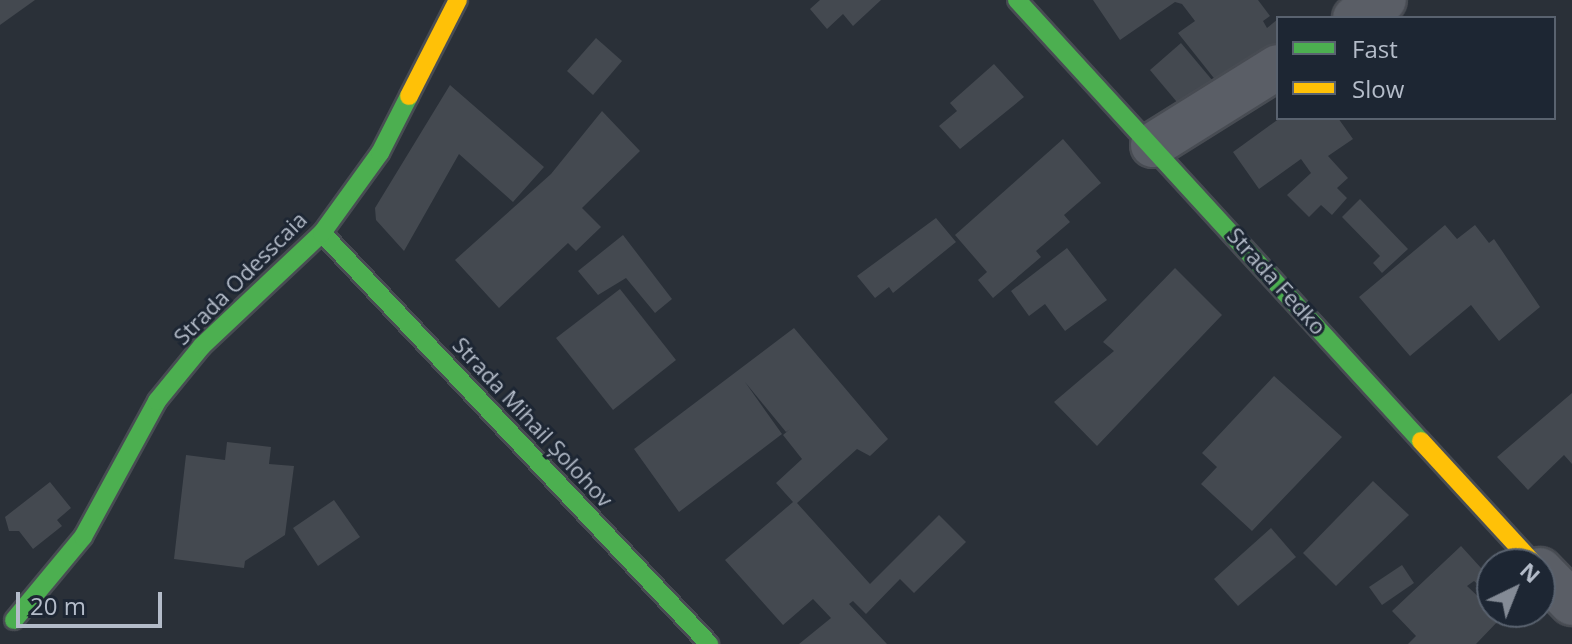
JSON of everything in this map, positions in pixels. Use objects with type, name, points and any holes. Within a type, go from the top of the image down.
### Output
[{"type":"street","name":"Strada Odesscaia","points":[[0,602],[19,626],[83,537],[157,401],[202,346],[322,233],[380,153],[458,0]]},
{"type":"street","name":"Strada Fedko","points":[[1017,0],[1519,548]]},
{"type":"street","points":[[1358,16],[1384,0]]},
{"type":"street","points":[[1153,145],[1276,68]]},
{"type":"street","name":"Strada Mihail Șolohov","points":[[322,233],[709,644]]},
{"type":"street","points":[[1556,586],[1572,603]]},
{"type":"building","points":[[0,0],[35,0],[0,25]]},
{"type":"building","points":[[820,0],[881,0],[853,26],[843,14],[827,29],[810,9]]},
{"type":"building","points":[[1093,0],[1258,0],[1270,16],[1263,21],[1267,28],[1276,21],[1276,62],[1221,87],[1178,33],[1195,21],[1182,4],[1175,2],[1120,40]]},
{"type":"building","points":[[596,38],[622,61],[593,95],[567,71]]},
{"type":"building","points":[[1181,43],[1223,93],[1192,120],[1150,70]]},
{"type":"building","points":[[994,64],[1024,97],[960,149],[939,126],[957,111],[950,103]]},
{"type":"building","points":[[450,85],[544,167],[513,202],[459,154],[404,251],[376,220],[375,208]]},
{"type":"building","points":[[602,111],[640,151],[582,208],[601,227],[576,251],[568,243],[499,308],[455,260],[551,174]]},
{"type":"building","points":[[1277,120],[1339,120],[1353,139],[1328,156],[1348,178],[1337,188],[1347,198],[1332,215],[1321,205],[1309,217],[1287,195],[1311,173],[1301,159],[1259,189],[1233,152]]},
{"type":"building","points":[[1063,139],[1101,183],[1064,215],[1070,222],[1036,251],[1041,257],[993,298],[978,280],[987,272],[955,235]]},
{"type":"building","points":[[1360,199],[1408,249],[1382,273],[1373,263],[1380,256],[1342,217]]},
{"type":"building","points":[[936,218],[956,242],[893,293],[889,287],[875,298],[857,276]]},
{"type":"building","points":[[1445,225],[1457,239],[1475,225],[1489,243],[1494,239],[1540,307],[1499,341],[1471,305],[1410,356],[1359,297]]},
{"type":"building","points":[[623,235],[672,299],[655,313],[626,278],[598,295],[578,271]]},
{"type":"building","points":[[1067,248],[1107,300],[1065,331],[1045,304],[1029,316],[1011,291]]},
{"type":"building","points":[[1175,268],[1222,315],[1097,446],[1054,402],[1114,351],[1103,342]]},
{"type":"building","points":[[620,289],[676,360],[613,410],[556,338]]},
{"type":"building","points":[[794,328],[888,439],[870,456],[857,449],[797,503],[870,584],[939,515],[966,542],[914,593],[900,579],[866,614],[853,601],[849,604],[887,644],[799,644],[831,618],[813,599],[783,625],[725,560],[793,502],[776,483],[802,459],[783,435],[790,429],[786,432],[745,382],[782,434],[679,512],[634,449]]},
{"type":"building","points":[[1274,376],[1342,437],[1252,531],[1201,484],[1217,467],[1202,453]]},
{"type":"building","points":[[1572,393],[1572,464],[1564,455],[1528,490],[1497,457]]},
{"type":"building","points":[[227,442],[271,447],[269,464],[294,466],[285,535],[245,561],[244,568],[174,559],[186,455],[225,460]]},
{"type":"building","points":[[1373,481],[1409,515],[1336,586],[1303,553]]},
{"type":"building","points":[[50,482],[71,508],[57,520],[62,526],[33,549],[19,531],[9,531],[5,517]]},
{"type":"building","points":[[334,500],[360,537],[318,566],[293,528]]},
{"type":"building","points":[[1271,528],[1296,557],[1238,606],[1214,579]]},
{"type":"building","points":[[1461,546],[1476,562],[1476,583],[1467,586],[1476,594],[1476,628],[1491,628],[1476,644],[1408,644],[1416,636],[1392,611]]},
{"type":"building","points":[[1402,565],[1414,583],[1382,605],[1369,587]]},
{"type":"traffic: fast","points":[[1017,0],[1421,441]]},
{"type":"traffic: fast","points":[[14,620],[83,537],[157,401],[202,346],[322,233],[380,153],[409,96]]},
{"type":"traffic: fast","points":[[322,233],[709,644]]},
{"type":"traffic: slow","points":[[409,96],[458,0]]},
{"type":"traffic: slow","points":[[1421,441],[1519,548]]}]
